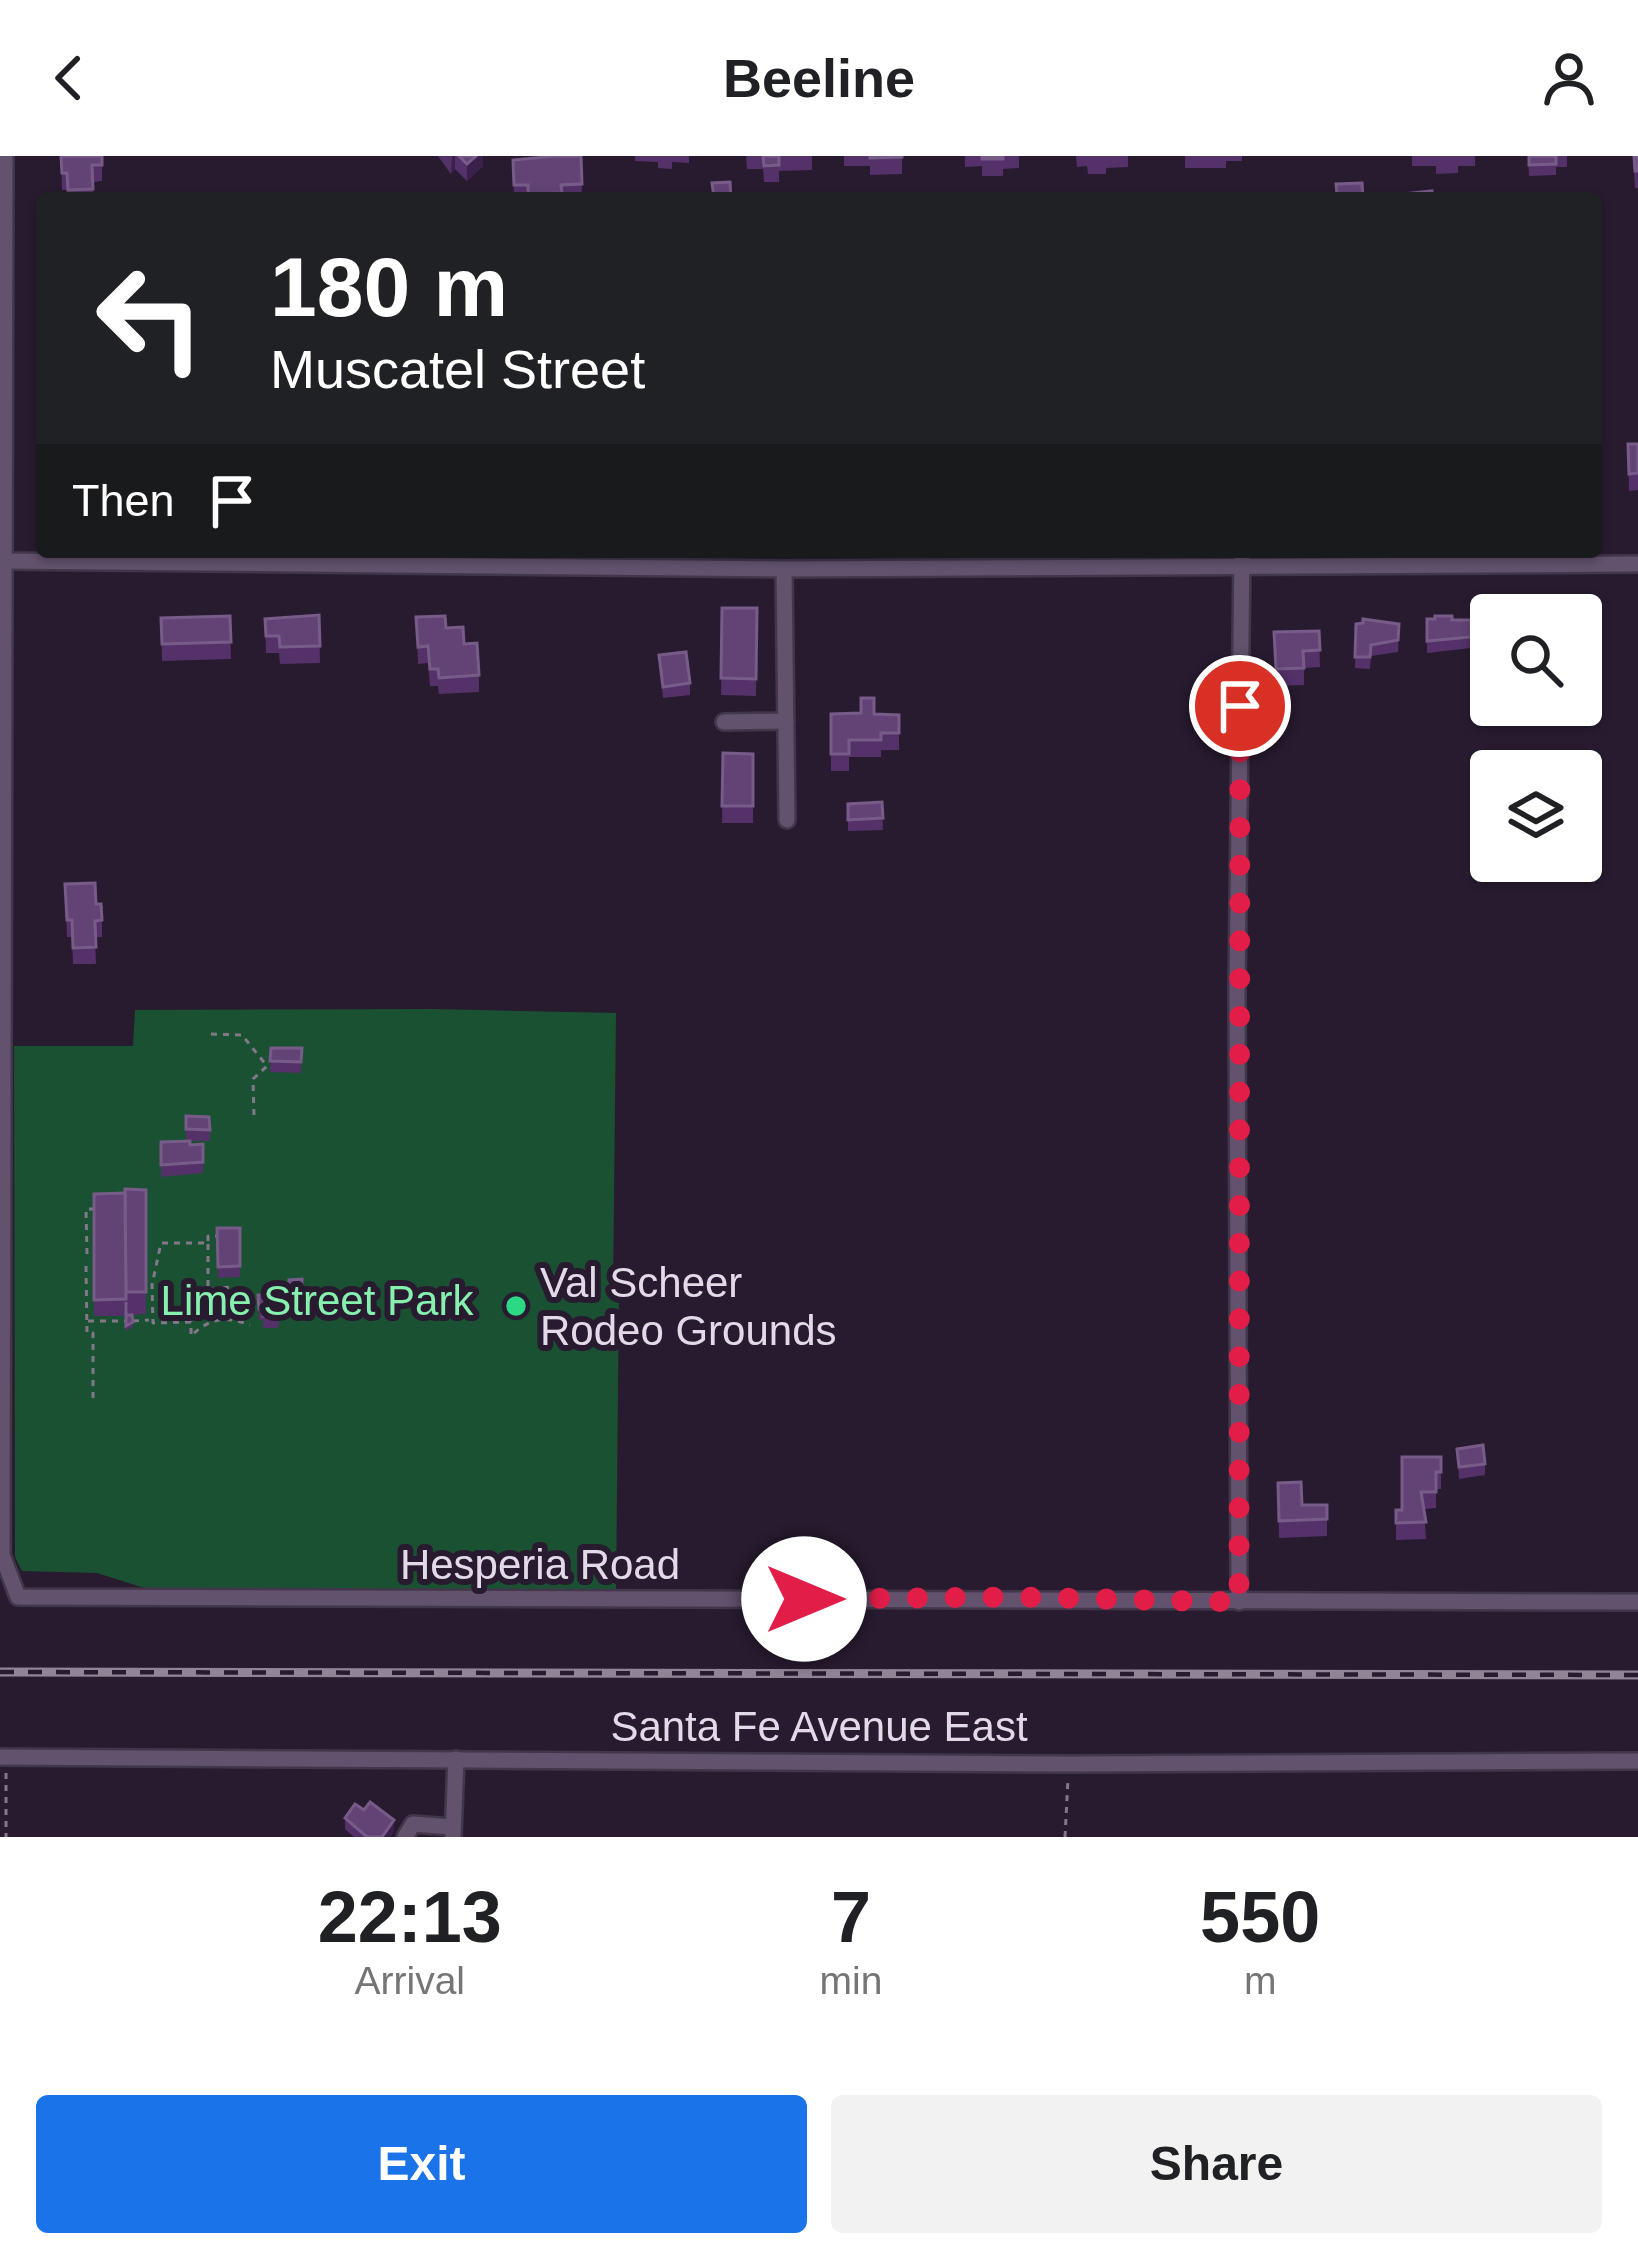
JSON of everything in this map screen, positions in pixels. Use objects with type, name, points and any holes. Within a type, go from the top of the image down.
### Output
[{"type":"street","points":[[5,156],[2,561],[784,569],[1208,558],[1638,564]]},
{"type":"street","points":[[1239,1602],[1237,989],[1242,558]]},
{"type":"street","name":"Hesperia Road","points":[[2,561],[2,1555],[18,1597],[1638,1602]]},
{"type":"street","points":[[784,569],[787,820]]},
{"type":"street","points":[[724,722],[786,721]]},
{"type":"street","name":"Santa Fe Avenue East","points":[[3,1757],[1069,1764],[1638,1761]]},
{"type":"street","points":[[405,1837],[412,1824],[453,1832],[456,1759]]},
{"type":"path","points":[[211,1034],[242,1035],[267,1066],[253,1079],[254,1117]]},
{"type":"path","points":[[86,1254],[86,1209],[106,1209]]},
{"type":"path","points":[[224,1236],[208,1236],[208,1288],[233,1288]]},
{"type":"path","points":[[153,1320],[152,1286],[161,1243],[208,1243]]},
{"type":"path","points":[[86,1266],[93,1402]]},
{"type":"path","points":[[86,1322],[191,1322],[191,1336],[217,1319],[250,1325]]},
{"type":"path","points":[[3,1757],[6,1837]]},
{"type":"path","points":[[1065,1837],[1069,1764]]},
{"type":"green space","name":"Lime Street Park","points":[[135,1010],[616,1013],[616,1592],[154,1591],[97,1573],[22,1571],[15,1557],[14,1046],[133,1046]]},
{"type":"building","points":[[61,156],[102,156],[102,165],[92,165],[93,189],[68,190]]},
{"type":"building","points":[[581,156],[582,184],[561,185],[562,192],[528,192],[528,185],[514,185],[513,160]]},
{"type":"building","points":[[763,156],[779,156],[779,165],[764,166]]},
{"type":"building","points":[[1529,156],[1556,156],[1556,164],[1529,165]]},
{"type":"building","points":[[730,182],[731,192],[713,192],[712,183]]},
{"type":"building","points":[[1362,183],[1363,192],[1337,192],[1336,184]]},
{"type":"building","points":[[1628,444],[1638,444],[1638,473],[1629,474]]},
{"type":"building","points":[[722,608],[757,608],[756,679],[721,678]]},
{"type":"building","points":[[319,615],[320,646],[280,647],[279,636],[266,636],[265,619]]},
{"type":"building","points":[[230,616],[231,642],[162,644],[161,618]]},
{"type":"building","points":[[445,616],[446,628],[463,627],[464,644],[477,643],[479,675],[439,678],[438,669],[430,669],[428,646],[418,647],[416,617]]},
{"type":"building","points":[[1363,619],[1399,624],[1398,640],[1371,645],[1370,657],[1355,657],[1356,624]]},
{"type":"building","points":[[1427,619],[1470,620],[1470,637],[1427,641]]},
{"type":"building","points":[[1319,631],[1320,650],[1303,651],[1304,668],[1276,669],[1274,632]]},
{"type":"building","points":[[686,652],[690,683],[663,687],[659,655]]},
{"type":"building","points":[[861,698],[874,698],[874,714],[899,715],[899,733],[881,733],[881,740],[849,740],[849,754],[831,754],[831,714],[861,713]]},
{"type":"building","points":[[723,753],[753,754],[753,806],[722,806]]},
{"type":"building","points":[[882,802],[883,818],[848,820],[848,804]]},
{"type":"building","points":[[95,883],[102,920],[95,921],[96,947],[73,948],[65,884]]},
{"type":"building","points":[[271,1048],[302,1048],[301,1062],[270,1061]]},
{"type":"building","points":[[186,1116],[209,1117],[210,1130],[186,1129]]},
{"type":"building","points":[[190,1141],[190,1145],[203,1144],[203,1162],[161,1165],[161,1142]]},
{"type":"building","points":[[125,1189],[146,1190],[146,1292],[126,1292]]},
{"type":"building","points":[[125,1193],[126,1299],[94,1300],[94,1194]]},
{"type":"building","points":[[217,1228],[240,1228],[240,1266],[218,1267]]},
{"type":"building","points":[[302,1279],[302,1288],[289,1288],[289,1280]]},
{"type":"building","points":[[258,1295],[282,1295],[278,1317],[263,1316]]},
{"type":"building","points":[[1483,1445],[1485,1464],[1459,1467],[1457,1449]]},
{"type":"building","points":[[1402,1457],[1441,1457],[1436,1492],[1421,1492],[1426,1522],[1396,1523],[1396,1510],[1402,1510]]},
{"type":"building","points":[[1301,1482],[1302,1505],[1327,1505],[1327,1519],[1279,1521],[1278,1483]]},
{"type":"building","points":[[370,1802],[394,1820],[382,1837],[367,1837],[345,1818],[355,1804],[364,1810]]},
{"type":"railway","points":[[0,1672],[1638,1675]]},
{"type":"place","name":"Val Scheer Rodeo Grounds","points":[[516,1306]]},
{"type":"route","points":[[804,1599],[1239,1602],[1240,706]]}]
